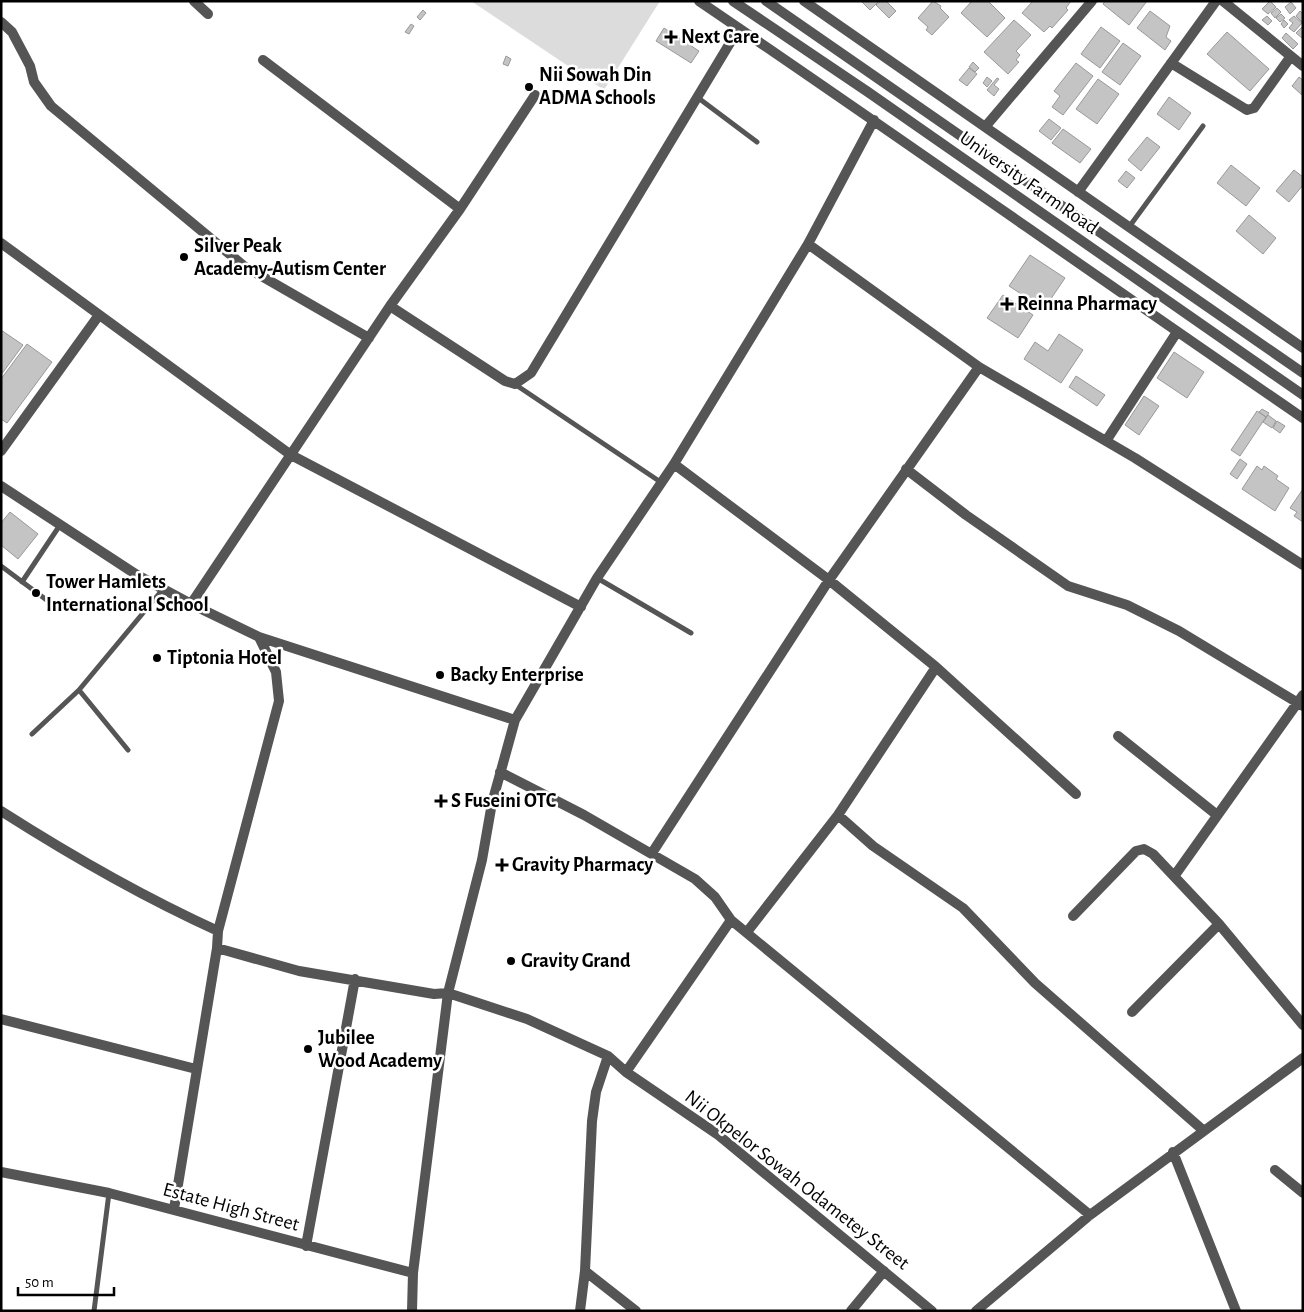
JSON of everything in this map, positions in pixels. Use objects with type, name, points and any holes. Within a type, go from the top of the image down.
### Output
[{"type":"street","points":[[194,1],[208,14]]},
{"type":"street","points":[[698,1],[874,120],[1303,418]]},
{"type":"street","name":"University Farm Road","points":[[733,1],[868,92],[1303,395]]},
{"type":"street","name":"University Farm Road","points":[[766,1],[1303,373]]},
{"type":"street","points":[[804,1],[1303,348]]},
{"type":"street","points":[[985,127],[1092,1]]},
{"type":"street","points":[[1078,192],[1216,1]]},
{"type":"street","points":[[1223,1],[1303,66]]},
{"type":"street","points":[[1,22],[12,32],[30,66],[34,82],[51,106],[244,266],[368,338]]},
{"type":"street","points":[[390,306],[504,381],[515,384],[531,373],[738,28]]},
{"type":"street","points":[[1171,63],[1246,110],[1254,108],[1291,56]]},
{"type":"street","points":[[263,60],[460,209]]},
{"type":"street","points":[[191,604],[368,338],[460,209],[535,95]]},
{"type":"street","points":[[412,1311],[414,1273],[448,993],[482,860],[492,803],[515,720],[530,690],[597,578],[662,483],[808,244],[874,120]]},
{"type":"street","points":[[1,243],[291,454],[581,607]]},
{"type":"street","points":[[808,244],[979,367],[1106,441],[1303,565]]},
{"type":"street","points":[[1,451],[99,315]]},
{"type":"street","points":[[1106,441],[1177,332]]},
{"type":"street","points":[[652,853],[829,580],[979,367]]},
{"type":"street","points":[[674,464],[829,580],[936,667],[1076,794]]},
{"type":"street","points":[[906,469],[966,516],[1068,586],[1127,605],[1179,631],[1301,701],[1175,875]]},
{"type":"street","points":[[1,486],[163,589],[258,637],[515,720]]},
{"type":"street","points":[[174,1209],[217,948],[218,931],[280,701],[276,672],[258,637]]},
{"type":"street","points":[[747,932],[838,815],[936,667]]},
{"type":"street","points":[[1118,736],[1217,815]]},
{"type":"street","points":[[500,772],[652,853],[695,879],[715,898],[732,920],[1090,1216]]},
{"type":"street","points":[[1,811],[50,842],[186,917],[218,931]]},
{"type":"street","points":[[838,815],[873,846],[963,908],[1035,983],[1204,1131]]},
{"type":"street","points":[[1073,916],[1136,851],[1144,849],[1153,854],[1175,875],[1303,1024]]},
{"type":"street","points":[[626,1072],[732,920]]},
{"type":"street","points":[[1132,1012],[1219,924]]},
{"type":"street","name":"Nii Okpelor Sowah Odametey Street","points":[[217,948],[299,971],[355,979],[434,994],[448,993],[527,1019],[608,1056],[626,1072],[717,1134],[932,1311]]},
{"type":"street","points":[[306,1246],[355,979]]},
{"type":"street","points":[[1,1019],[196,1069]]},
{"type":"street","points":[[580,1311],[585,1271],[592,1121],[596,1092],[608,1056]]},
{"type":"street","points":[[976,1311],[1090,1216],[1173,1152],[1303,1058]]},
{"type":"street","points":[[1173,1152],[1236,1311]]},
{"type":"street","points":[[1275,1170],[1303,1193]]},
{"type":"street","name":"Estate High Street","points":[[1,1172],[109,1193],[414,1273]]},
{"type":"street","points":[[585,1271],[636,1311]]},
{"type":"street","points":[[851,1311],[884,1271]]},
{"type":"lane","points":[[696,97],[757,142]]},
{"type":"lane","points":[[1129,227],[1203,126]]},
{"type":"lane","points":[[515,384],[662,483]]},
{"type":"lane","points":[[22,582],[60,524]]},
{"type":"lane","points":[[1,566],[60,610]]},
{"type":"lane","points":[[597,578],[690,633]]},
{"type":"lane","points":[[32,734],[79,690],[163,589]]},
{"type":"lane","points":[[79,690],[128,750]]},
{"type":"lane","points":[[94,1311],[109,1193]]},
{"type":"shaded area","points":[[471,1],[660,1],[604,90]]},
{"type":"building","points":[[861,1],[879,1],[870,10]]},
{"type":"building","points":[[881,1],[886,1],[896,11],[889,18],[876,5]]},
{"type":"building","points":[[933,1],[941,6],[940,8],[949,17],[932,35],[926,30],[928,27],[918,18]]},
{"type":"building","points":[[972,1],[988,1],[1005,18],[987,37],[961,13]]},
{"type":"building","points":[[1033,1],[1071,1],[1066,8],[1068,10],[1052,28],[1050,26],[1044,32],[1022,13]]},
{"type":"building","points":[[1105,1],[1147,1],[1129,25],[1103,4]]},
{"type":"building","points":[[1270,1],[1276,7],[1268,14],[1262,9]]},
{"type":"building","points":[[1291,2],[1296,8],[1290,14],[1285,7]]},
{"type":"building","points":[[1277,8],[1281,12],[1275,18],[1271,13]]},
{"type":"building","points":[[423,10],[426,13],[420,20],[417,17]]},
{"type":"building","points":[[1150,11],[1170,26],[1166,37],[1171,41],[1165,50],[1137,28]]},
{"type":"building","points":[[1300,11],[1303,14],[1303,23],[1296,16]]},
{"type":"building","points":[[1281,14],[1285,18],[1280,22],[1276,18]]},
{"type":"building","points":[[1267,16],[1272,21],[1268,25],[1262,20]]},
{"type":"building","points":[[1294,16],[1302,23],[1294,32],[1289,28],[1293,23],[1289,20]]},
{"type":"building","points":[[1014,20],[1031,35],[1016,51],[1020,55],[1016,60],[1019,62],[1008,74],[984,52]]},
{"type":"building","points":[[1284,20],[1288,24],[1284,28],[1281,24]]},
{"type":"building","points":[[411,24],[414,26],[409,34],[405,32]]},
{"type":"building","points":[[1303,26],[1303,38],[1302,38],[1296,33]]},
{"type":"building","points":[[1101,27],[1120,41],[1100,68],[1081,54]]},
{"type":"building","points":[[664,28],[699,51],[691,63],[656,41]]},
{"type":"building","points":[[1227,32],[1269,69],[1250,91],[1207,54]]},
{"type":"building","points":[[1286,33],[1298,44],[1293,49],[1282,38]]},
{"type":"building","points":[[1123,43],[1141,56],[1120,85],[1102,72]]},
{"type":"building","points":[[506,56],[511,59],[508,66],[503,64]]},
{"type":"building","points":[[973,62],[979,68],[975,72],[969,67]]},
{"type":"building","points":[[1076,63],[1093,76],[1063,115],[1052,107],[1060,96],[1054,91]]},
{"type":"building","points":[[969,68],[977,74],[967,86],[959,80]]},
{"type":"building","points":[[987,77],[992,81],[987,87],[983,83]]},
{"type":"building","points":[[1299,77],[1303,80],[1302,95],[1292,86]]},
{"type":"building","points":[[997,78],[999,79],[994,85],[999,89],[994,96],[987,90]]},
{"type":"building","points":[[1098,79],[1119,94],[1097,124],[1076,109]]},
{"type":"building","points":[[1169,97],[1191,113],[1179,130],[1157,114]]},
{"type":"building","points":[[1049,119],[1061,128],[1051,140],[1039,131]]},
{"type":"building","points":[[1063,129],[1091,149],[1080,163],[1052,143]]},
{"type":"building","points":[[1147,137],[1160,147],[1141,171],[1128,160]]},
{"type":"building","points":[[1231,165],[1260,188],[1246,206],[1217,183]]},
{"type":"building","points":[[1294,170],[1303,177],[1303,185],[1289,202],[1276,191]]},
{"type":"building","points":[[1126,171],[1135,178],[1127,188],[1118,181]]},
{"type":"building","points":[[1249,215],[1276,238],[1263,254],[1236,231]]},
{"type":"building","points":[[1030,255],[1065,278],[1044,309],[1009,286]]},
{"type":"building","points":[[1003,295],[1033,315],[1018,338],[987,318]]},
{"type":"building","points":[[1,330],[23,345],[1,375]]},
{"type":"building","points":[[1059,334],[1083,350],[1061,383],[1024,359],[1035,342],[1048,351]]},
{"type":"building","points":[[27,344],[52,362],[7,423],[1,419],[1,379]]},
{"type":"building","points":[[1174,352],[1204,372],[1187,398],[1157,378]]},
{"type":"building","points":[[1076,376],[1105,395],[1097,406],[1069,387]]},
{"type":"building","points":[[1144,396],[1159,406],[1139,435],[1125,425]]},
{"type":"building","points":[[1262,409],[1269,413],[1266,417],[1259,412]]},
{"type":"building","points":[[1257,411],[1266,417],[1240,456],[1231,450]]},
{"type":"building","points":[[1268,415],[1276,421],[1272,428],[1263,422]]},
{"type":"building","points":[[1277,421],[1285,426],[1280,433],[1273,428]]},
{"type":"building","points":[[1240,459],[1247,464],[1237,479],[1230,474]]},
{"type":"building","points":[[1257,466],[1262,470],[1264,466],[1278,476],[1276,479],[1289,488],[1275,511],[1242,489]]},
{"type":"building","points":[[1303,489],[1303,522],[1294,516],[1297,512],[1290,508]]},
{"type":"building","points":[[10,512],[38,534],[18,559],[1,545],[1,523]]},
{"type":"place","name":"Next Care","points":[[671,37]]},
{"type":"place","name":"Nii Sowah Din ADMA Schools","points":[[529,87]]},
{"type":"place","name":"Silver Peak Academy-Autism Center","points":[[184,257]]},
{"type":"place","name":"Reinna Pharmacy","points":[[1007,304]]},
{"type":"place","name":"Tower Hamlets International School","points":[[36,593]]},
{"type":"place","name":"Tiptonia Hotel","points":[[157,658]]},
{"type":"place","name":"Backy Enterprise","points":[[440,675]]},
{"type":"place","name":"S Fuseini OTC","points":[[441,801]]},
{"type":"place","name":"Gravity Pharmacy","points":[[502,865]]},
{"type":"place","name":"Gravity Grand","points":[[511,961]]},
{"type":"place","name":"Jubilee Wood Academy","points":[[308,1049]]}]
